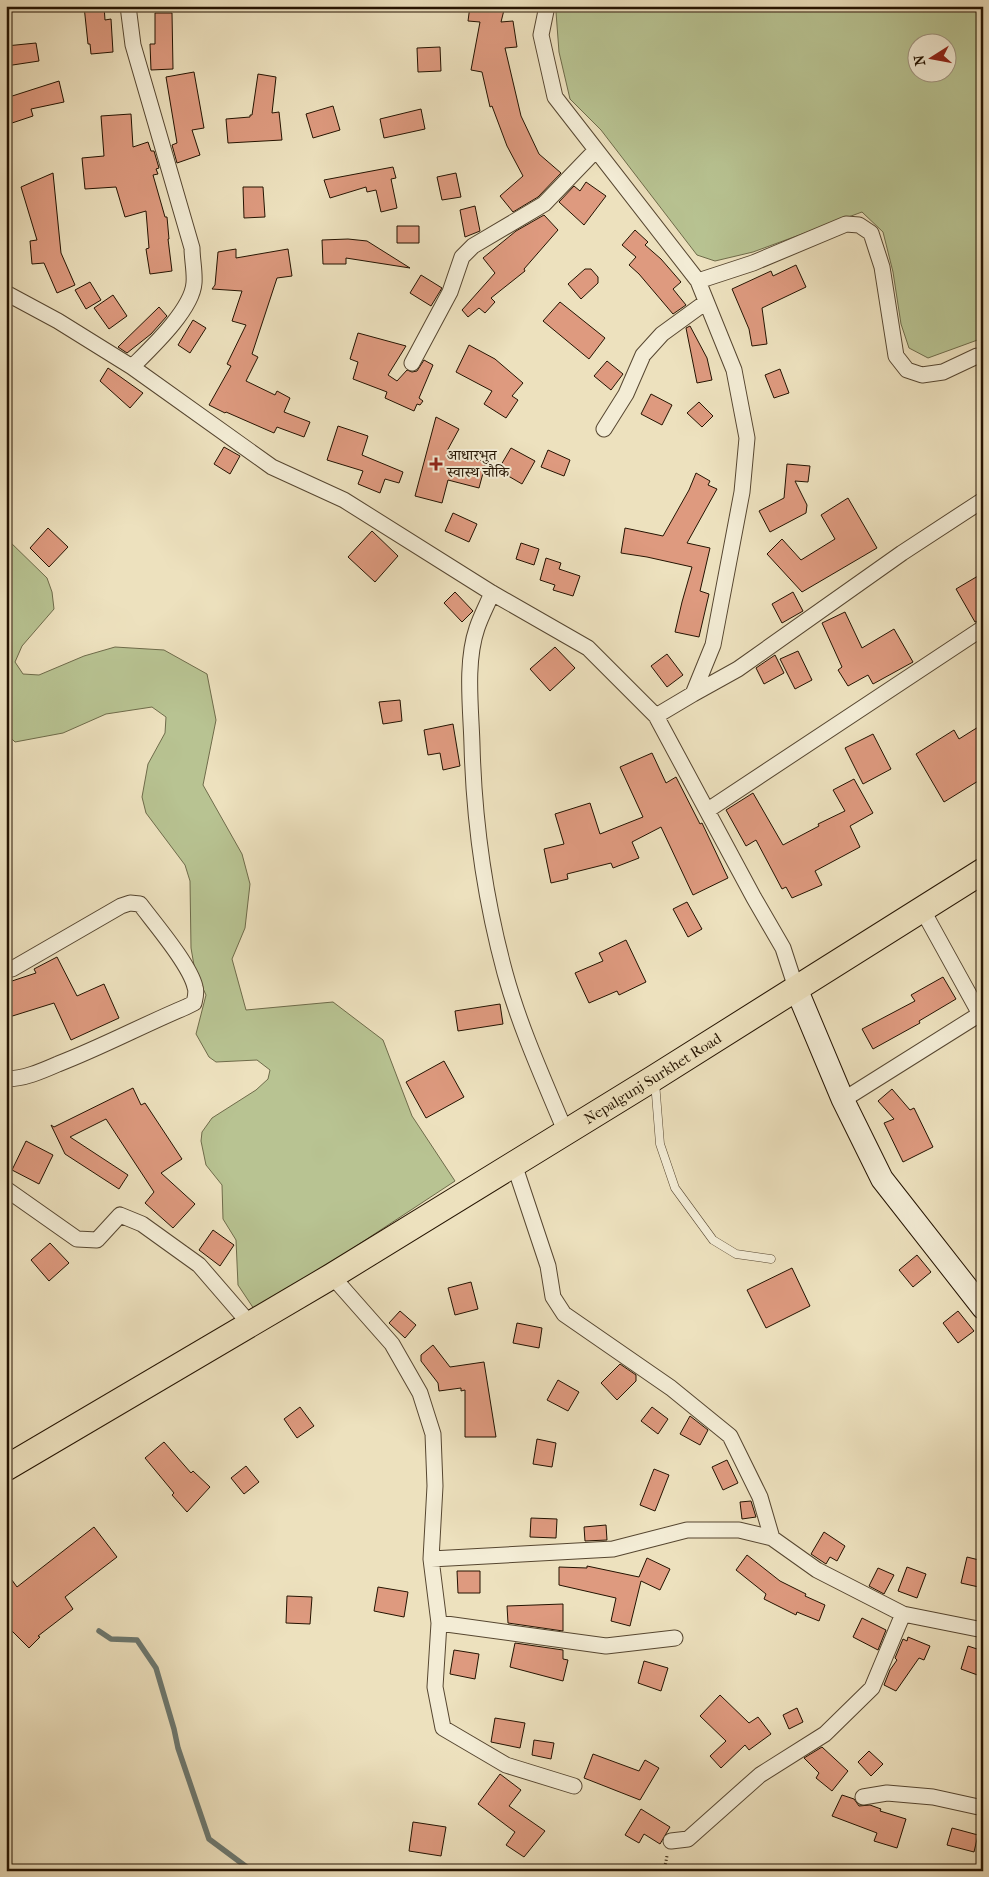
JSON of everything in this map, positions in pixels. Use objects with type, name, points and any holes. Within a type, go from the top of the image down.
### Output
[{"type":"main road","name":"Nepalgunj Surkhet Road","points":[[6,1468],[327,1279],[654,1078],[983,871]]},
{"type":"street","points":[[128,6],[133,45],[192,248],[194,283],[191,297],[164,334],[132,367]]},
{"type":"street","points":[[547,6],[541,35],[555,97],[698,281],[734,370],[747,438],[742,492],[713,645],[693,694]]},
{"type":"street","points":[[412,363],[450,292],[462,257],[473,246],[544,204],[596,150]]},
{"type":"street","points":[[698,281],[753,263],[846,224],[859,225],[871,233],[882,267],[896,356],[907,370],[922,375],[942,372],[977,356],[983,356]]},
{"type":"street","points":[[6,294],[58,321],[132,367],[272,467],[344,500],[492,593],[588,648],[656,716],[783,948],[796,988],[843,1100],[882,1179],[983,1308]]},
{"type":"street","points":[[604,429],[626,394],[643,355],[662,334],[706,302]]},
{"type":"street","points":[[656,716],[738,669],[894,558],[983,500]]},
{"type":"street","points":[[492,593],[477,629],[470,670],[478,839],[491,910],[506,974],[534,1059],[566,1132]]},
{"type":"street","points":[[708,810],[983,628]]},
{"type":"street","points":[[6,1080],[37,1073],[84,1054],[194,1003],[196,994],[196,986],[186,968],[163,933],[140,904],[130,903],[121,906],[12,969]]},
{"type":"street","points":[[843,1100],[981,1015],[922,909]]},
{"type":"street","points":[[514,1164],[548,1266],[553,1297],[564,1314],[671,1388],[730,1436],[760,1497],[772,1538]]},
{"type":"street","points":[[6,1189],[77,1239],[97,1240],[120,1215],[142,1224],[199,1265],[258,1320]]},
{"type":"street","points":[[327,1279],[392,1344],[420,1393],[433,1434],[435,1486],[430,1559],[438,1623],[435,1686],[443,1728],[506,1765],[574,1786]]},
{"type":"street","points":[[430,1559],[612,1549],[687,1530],[739,1530],[772,1538],[817,1570],[903,1614],[983,1630]]},
{"type":"street","points":[[671,1841],[688,1839],[760,1775],[825,1734],[872,1688],[903,1614]]},
{"type":"street","points":[[438,1623],[606,1646],[675,1638]]},
{"type":"street","points":[[863,1797],[887,1793],[924,1796],[983,1808]]},
{"type":"lane","points":[[654,1078],[660,1144],[675,1188],[713,1240],[736,1254],[771,1258]]},
{"type":"green space","points":[[557,6],[983,6],[983,338],[928,358],[909,348],[901,324],[893,272],[883,232],[862,212],[753,252],[715,261],[697,255],[601,130],[570,99],[559,52]]},
{"type":"green space","points":[[6,538],[47,578],[52,592],[54,609],[22,646],[15,662],[23,674],[39,675],[84,656],[115,647],[164,650],[207,674],[216,720],[203,785],[242,854],[250,884],[245,928],[232,959],[246,1010],[333,1002],[383,1040],[412,1116],[455,1181],[256,1312],[238,1285],[236,1240],[223,1219],[222,1185],[206,1165],[201,1141],[202,1132],[212,1118],[256,1090],[268,1079],[270,1070],[257,1060],[216,1062],[209,1057],[196,1034],[206,995],[195,971],[191,948],[190,881],[185,865],[146,813],[142,797],[148,764],[165,733],[166,717],[152,707],[106,714],[63,733],[15,742],[6,733]]},
{"type":"building","points":[[84,6],[104,6],[105,20],[111,19],[113,52],[91,54],[90,44],[88,44]]},
{"type":"building","points":[[470,6],[505,6],[501,22],[513,21],[517,47],[505,48],[521,116],[539,154],[561,173],[538,197],[513,212],[500,196],[523,176],[507,146],[492,106],[490,107],[482,72],[471,70],[480,22],[468,21]]},
{"type":"building","points":[[155,13],[172,13],[173,69],[151,70],[150,44],[155,44]]},
{"type":"building","points":[[36,43],[39,61],[6,66],[6,46]]},
{"type":"building","points":[[440,47],[441,71],[418,72],[417,48]]},
{"type":"building","points":[[194,72],[204,128],[192,130],[200,155],[177,163],[172,145],[177,143],[166,77]]},
{"type":"building","points":[[258,74],[276,77],[272,113],[279,112],[282,140],[228,143],[226,119],[250,117],[252,115]]},
{"type":"building","points":[[59,81],[64,102],[31,109],[33,116],[6,125],[6,98]]},
{"type":"building","points":[[333,106],[340,130],[313,138],[306,114]]},
{"type":"building","points":[[421,109],[425,129],[384,138],[380,119]]},
{"type":"building","points":[[131,114],[133,147],[148,142],[151,151],[154,151],[159,168],[156,169],[158,174],[153,175],[165,217],[167,217],[172,271],[150,274],[146,249],[149,248],[146,211],[125,217],[116,187],[85,189],[82,158],[104,156],[101,116]]},
{"type":"building","points":[[393,167],[396,178],[391,179],[397,208],[381,212],[376,190],[367,192],[366,187],[330,198],[324,180]]},
{"type":"building","points":[[53,173],[61,253],[75,285],[57,293],[44,263],[32,264],[30,241],[37,240],[21,187]]},
{"type":"building","points":[[456,173],[461,197],[442,200],[437,177]]},
{"type":"building","points":[[586,182],[606,196],[584,225],[559,202],[574,186],[580,191]]},
{"type":"building","points":[[243,187],[263,187],[265,217],[244,218]]},
{"type":"building","points":[[475,206],[480,231],[465,237],[460,210]]},
{"type":"building","points":[[544,215],[558,230],[524,269],[525,271],[491,298],[495,302],[485,313],[479,308],[468,317],[462,310],[495,273],[483,258],[516,231]]},
{"type":"building","points":[[397,226],[419,226],[419,243],[397,243]]},
{"type":"building","points":[[635,230],[648,242],[645,245],[661,259],[681,282],[673,289],[686,305],[673,314],[629,265],[636,257],[622,245]]},
{"type":"building","points":[[348,239],[367,241],[410,268],[346,258],[346,264],[323,264],[322,240]]},
{"type":"building","points":[[236,249],[236,258],[288,249],[292,276],[277,278],[252,354],[258,357],[246,381],[275,395],[277,391],[290,398],[284,412],[310,422],[304,437],[277,427],[274,433],[209,405],[231,366],[227,364],[246,325],[232,321],[242,291],[212,289],[215,285],[218,252]]},
{"type":"building","points":[[796,265],[806,287],[762,308],[767,344],[752,346],[749,329],[732,289],[771,271],[773,276]]},
{"type":"building","points":[[585,269],[591,269],[598,277],[598,283],[581,299],[568,284]]},
{"type":"building","points":[[421,275],[442,288],[431,306],[410,293]]},
{"type":"building","points":[[90,282],[101,300],[86,309],[75,290]]},
{"type":"building","points":[[113,295],[127,316],[109,329],[94,308]]},
{"type":"building","points":[[560,302],[605,338],[589,359],[543,321]]},
{"type":"building","points":[[159,307],[167,316],[151,334],[127,353],[118,347]]},
{"type":"building","points":[[193,320],[206,328],[190,353],[178,345]]},
{"type":"building","points":[[690,326],[707,358],[712,380],[697,383],[686,328]]},
{"type":"building","points":[[358,333],[406,346],[388,375],[397,381],[407,370],[417,371],[424,360],[433,365],[419,398],[423,401],[420,405],[417,404],[414,411],[385,398],[387,392],[353,379],[358,362],[350,359]]},
{"type":"building","points":[[469,345],[495,359],[523,383],[512,396],[518,400],[506,418],[484,404],[492,391],[456,372]]},
{"type":"building","points":[[607,361],[623,374],[611,390],[594,376]]},
{"type":"building","points":[[108,368],[143,393],[130,408],[100,381]]},
{"type":"building","points":[[780,369],[789,393],[774,398],[765,375]]},
{"type":"building","points":[[651,394],[672,405],[662,425],[641,414]]},
{"type":"building","points":[[699,402],[713,416],[702,427],[687,413]]},
{"type":"building","points":[[436,417],[459,429],[447,451],[486,462],[479,488],[448,480],[442,503],[415,496]]},
{"type":"building","points":[[338,426],[368,436],[362,455],[403,472],[399,483],[385,479],[380,493],[358,484],[363,471],[327,460]]},
{"type":"building","points":[[224,447],[240,456],[230,474],[214,464]]},
{"type":"building","points":[[511,448],[535,461],[522,484],[498,470]]},
{"type":"building","points":[[548,450],[570,460],[564,476],[541,467]]},
{"type":"building","points":[[787,464],[810,466],[808,482],[795,481],[807,505],[806,513],[770,532],[759,511],[784,498]]},
{"type":"building","points":[[696,473],[710,481],[708,485],[717,489],[687,543],[710,548],[700,591],[709,594],[699,637],[675,632],[692,567],[621,553],[625,528],[663,536],[689,490]]},
{"type":"building","points":[[848,498],[877,548],[802,592],[767,554],[782,539],[801,560],[835,539],[821,515]]},
{"type":"building","points":[[453,513],[477,524],[469,542],[445,531]]},
{"type":"building","points":[[48,528],[68,547],[49,567],[30,548]]},
{"type":"building","points":[[372,531],[398,556],[375,582],[348,557]]},
{"type":"building","points":[[521,543],[539,549],[534,565],[516,559]]},
{"type":"building","points":[[546,558],[561,563],[559,569],[580,576],[573,596],[553,590],[555,585],[540,580]]},
{"type":"building","points":[[983,573],[983,619],[975,622],[956,589]]},
{"type":"building","points":[[455,592],[473,611],[462,622],[444,603]]},
{"type":"building","points":[[793,592],[803,611],[782,623],[772,604]]},
{"type":"building","points":[[845,612],[862,648],[894,629],[913,662],[873,684],[868,675],[848,686],[838,670],[842,667],[822,623]]},
{"type":"building","points":[[555,647],[575,668],[550,691],[530,669]]},
{"type":"building","points":[[798,651],[812,680],[795,689],[780,659]]},
{"type":"building","points":[[667,654],[683,675],[667,687],[651,666]]},
{"type":"building","points":[[775,655],[784,673],[764,684],[756,668]]},
{"type":"building","points":[[400,700],[402,721],[383,724],[379,702]]},
{"type":"building","points":[[453,724],[460,766],[443,770],[440,753],[428,755],[424,730]]},
{"type":"building","points":[[983,724],[983,778],[944,802],[916,754],[954,730],[959,739]]},
{"type":"building","points":[[873,734],[891,769],[863,784],[845,748]]},
{"type":"building","points":[[652,753],[666,783],[676,777],[700,824],[702,823],[728,878],[693,895],[661,827],[632,842],[639,858],[613,868],[611,863],[567,874],[568,879],[551,883],[544,849],[564,844],[555,814],[590,803],[600,834],[643,817],[620,767]]},
{"type":"building","points":[[854,779],[873,813],[850,826],[860,847],[815,871],[822,885],[792,898],[786,887],[782,889],[756,840],[746,846],[726,810],[753,793],[783,845],[819,826],[818,824],[845,811],[833,790]]},
{"type":"building","points":[[687,902],[702,929],[688,937],[673,909]]},
{"type":"building","points":[[626,940],[646,982],[619,995],[617,991],[589,1003],[575,973],[603,961],[599,953]]},
{"type":"building","points":[[57,957],[77,996],[104,984],[119,1018],[71,1040],[54,1003],[6,1018],[6,983],[36,973],[34,969]]},
{"type":"building","points":[[943,977],[956,999],[919,1021],[920,1023],[873,1049],[862,1029],[915,1001],[911,995]]},
{"type":"building","points":[[500,1004],[503,1024],[458,1031],[455,1011]]},
{"type":"building","points":[[444,1061],[464,1097],[426,1118],[406,1082]]},
{"type":"building","points":[[133,1088],[141,1105],[145,1103],[182,1159],[161,1173],[195,1204],[173,1228],[145,1203],[154,1192],[106,1119],[70,1137],[128,1175],[119,1189],[65,1154],[51,1125],[54,1127]]},
{"type":"building","points":[[892,1089],[910,1110],[914,1108],[933,1147],[903,1162],[884,1123],[894,1119],[878,1101]]},
{"type":"building","points":[[26,1141],[53,1155],[39,1184],[12,1170]]},
{"type":"building","points":[[213,1230],[234,1245],[220,1266],[199,1250]]},
{"type":"building","points":[[50,1243],[69,1263],[49,1281],[31,1260]]},
{"type":"building","points":[[917,1255],[931,1272],[913,1287],[899,1270]]},
{"type":"building","points":[[792,1268],[810,1306],[766,1328],[747,1290]]},
{"type":"building","points":[[471,1282],[478,1309],[455,1315],[448,1288]]},
{"type":"building","points":[[400,1311],[416,1325],[405,1338],[389,1323]]},
{"type":"building","points":[[958,1311],[974,1331],[958,1343],[943,1323]]},
{"type":"building","points":[[517,1323],[542,1328],[539,1348],[513,1343]]},
{"type":"building","points":[[433,1345],[450,1367],[484,1362],[496,1437],[465,1437],[465,1390],[461,1391],[461,1388],[439,1391],[438,1383],[421,1361],[421,1355]]},
{"type":"building","points":[[620,1364],[636,1375],[636,1381],[617,1400],[601,1383]]},
{"type":"building","points":[[558,1380],[579,1392],[568,1411],[547,1400]]},
{"type":"building","points":[[300,1407],[314,1426],[297,1438],[284,1419]]},
{"type":"building","points":[[652,1407],[668,1419],[658,1434],[641,1421]]},
{"type":"building","points":[[690,1416],[708,1430],[700,1445],[680,1434]]},
{"type":"building","points":[[537,1439],[556,1443],[552,1467],[533,1464]]},
{"type":"building","points":[[164,1442],[191,1473],[193,1471],[210,1487],[187,1512],[145,1458]]},
{"type":"building","points":[[727,1460],[738,1483],[723,1490],[712,1467]]},
{"type":"building","points":[[246,1466],[259,1482],[244,1494],[231,1478]]},
{"type":"building","points":[[654,1469],[669,1475],[655,1511],[640,1505]]},
{"type":"building","points":[[751,1501],[756,1517],[742,1519],[740,1502]]},
{"type":"building","points":[[531,1518],[557,1519],[556,1538],[530,1537]]},
{"type":"building","points":[[606,1525],[607,1540],[585,1541],[584,1527]]},
{"type":"building","points":[[94,1527],[117,1557],[65,1597],[73,1609],[38,1636],[40,1637],[29,1648],[6,1625],[6,1572],[17,1587]]},
{"type":"building","points":[[824,1532],[845,1546],[837,1561],[830,1557],[826,1564],[811,1554]]},
{"type":"building","points":[[747,1555],[780,1581],[825,1605],[819,1621],[797,1612],[796,1615],[764,1599],[766,1594],[736,1570]]},
{"type":"building","points":[[967,1557],[983,1561],[983,1588],[961,1583]]},
{"type":"building","points":[[647,1558],[670,1569],[660,1590],[641,1581],[630,1626],[611,1621],[616,1598],[559,1585],[559,1567],[587,1568],[587,1566],[639,1577]]},
{"type":"building","points":[[907,1567],[926,1574],[917,1598],[898,1591]]},
{"type":"building","points":[[878,1568],[894,1575],[884,1594],[869,1586]]},
{"type":"building","points":[[457,1571],[480,1571],[480,1593],[458,1593]]},
{"type":"building","points":[[378,1587],[408,1592],[404,1617],[374,1611]]},
{"type":"building","points":[[287,1596],[312,1597],[310,1624],[286,1623]]},
{"type":"building","points":[[563,1604],[563,1631],[508,1623],[507,1606]]},
{"type":"building","points":[[862,1618],[886,1630],[878,1650],[853,1637]]},
{"type":"building","points":[[908,1637],[930,1646],[924,1660],[919,1658],[896,1691],[884,1685],[890,1670],[897,1660],[895,1658],[903,1639],[907,1641]]},
{"type":"building","points":[[515,1643],[563,1650],[563,1659],[568,1660],[563,1681],[510,1667]]},
{"type":"building","points":[[968,1646],[983,1651],[983,1677],[961,1669]]},
{"type":"building","points":[[454,1650],[479,1654],[475,1679],[450,1674]]},
{"type":"building","points":[[644,1661],[668,1668],[661,1691],[638,1683]]},
{"type":"building","points":[[720,1695],[749,1723],[758,1717],[771,1734],[749,1750],[745,1745],[721,1768],[710,1756],[726,1741],[700,1716]]},
{"type":"building","points":[[797,1708],[803,1722],[789,1729],[783,1715]]},
{"type":"building","points":[[495,1718],[525,1723],[520,1748],[491,1742]]},
{"type":"building","points":[[534,1740],[554,1743],[551,1759],[532,1755]]},
{"type":"building","points":[[822,1747],[848,1771],[832,1791],[816,1778],[819,1773],[804,1758]]},
{"type":"building","points":[[869,1751],[883,1764],[871,1776],[858,1762]]},
{"type":"building","points":[[593,1754],[639,1771],[645,1760],[659,1768],[640,1800],[584,1778]]},
{"type":"building","points":[[500,1774],[521,1790],[509,1806],[545,1831],[524,1857],[506,1845],[515,1832],[478,1804]]},
{"type":"building","points":[[842,1795],[854,1799],[859,1806],[870,1805],[881,1809],[880,1811],[906,1819],[897,1848],[874,1841],[877,1833],[832,1816]]},
{"type":"building","points":[[641,1809],[670,1827],[660,1844],[644,1834],[639,1843],[625,1835]]},
{"type":"building","points":[[413,1822],[446,1827],[441,1856],[409,1851]]},
{"type":"building","points":[[952,1828],[978,1835],[974,1852],[947,1845]]},
{"type":"waterway","points":[[99,1631],[111,1639],[137,1640],[156,1668],[178,1748],[209,1839],[252,1871]]},
{"type":"place","name":"आधारभुत स्वास्थ चौकि","points":[[436,464]]}]
